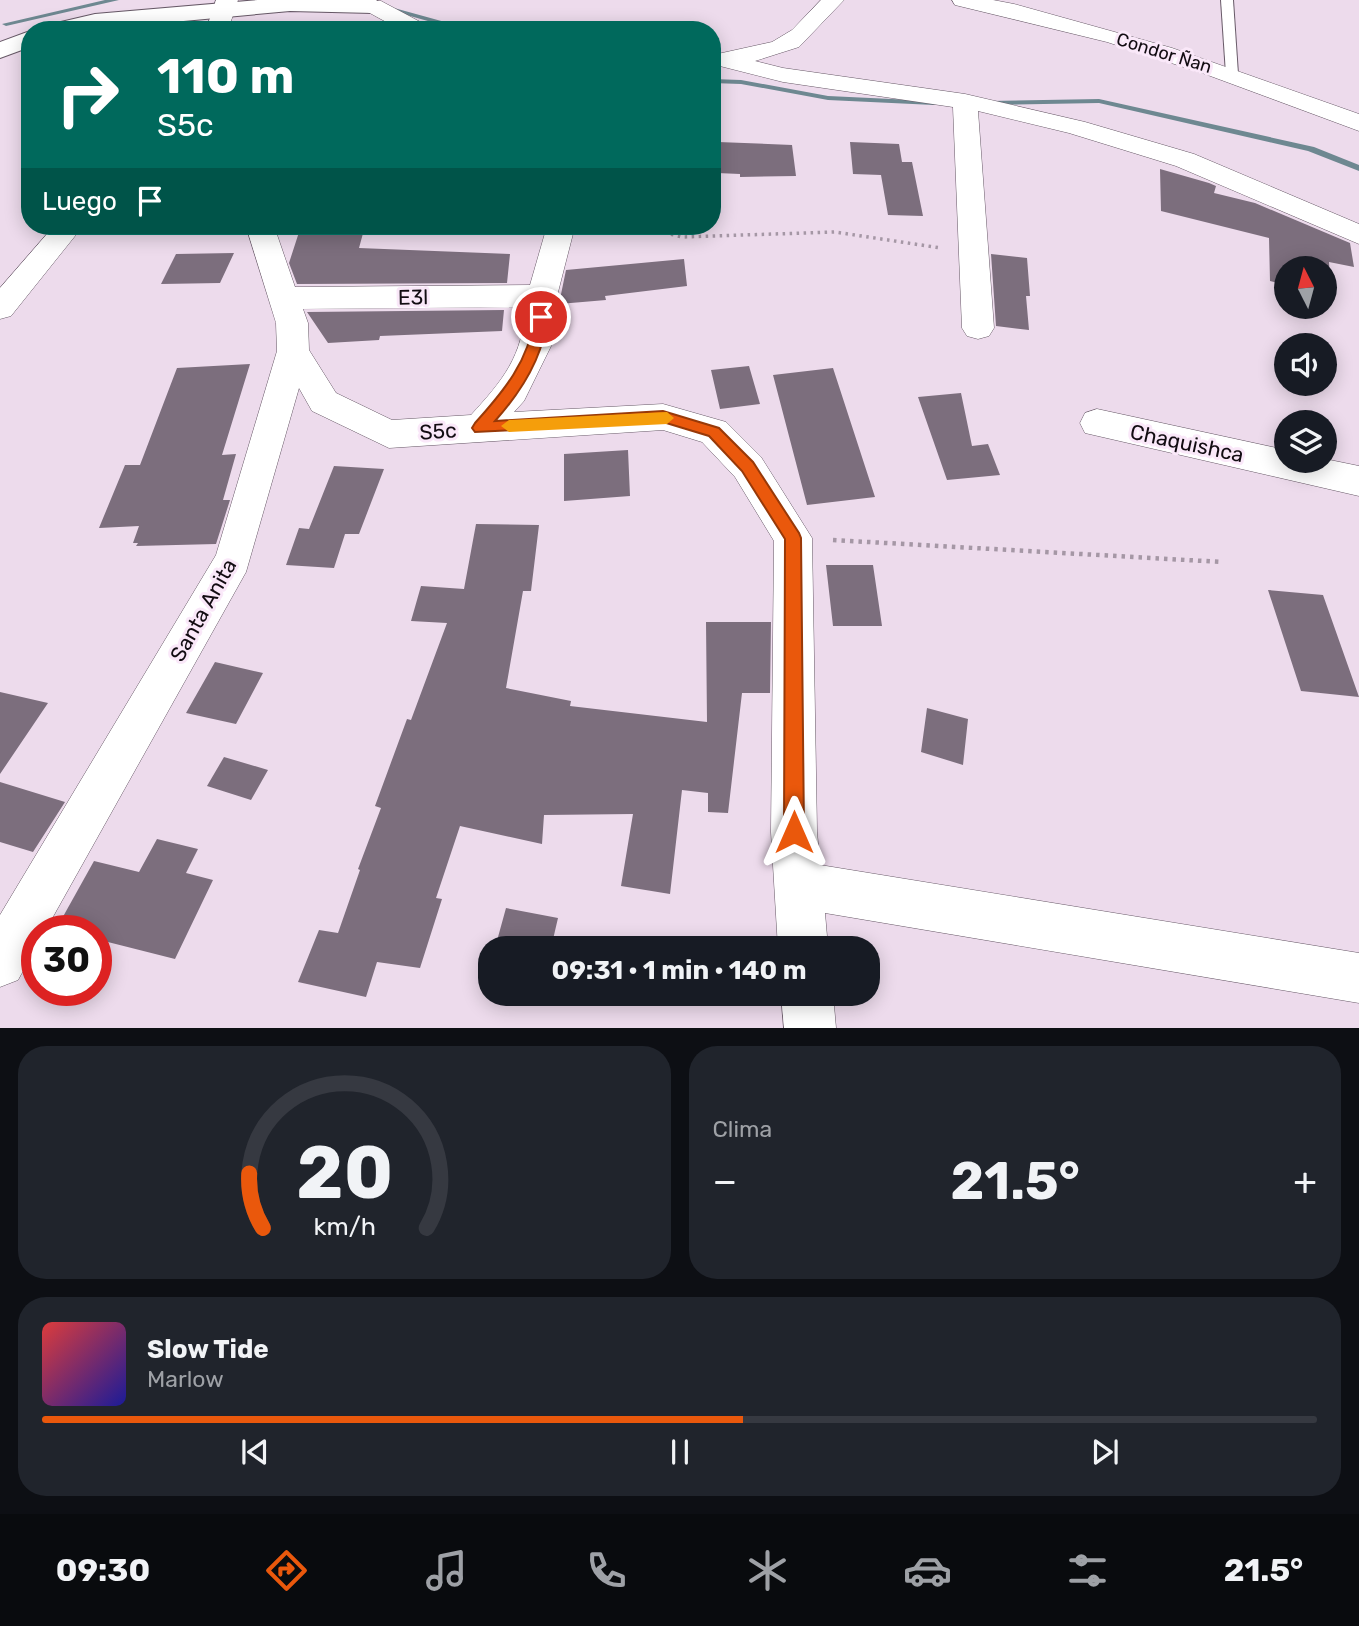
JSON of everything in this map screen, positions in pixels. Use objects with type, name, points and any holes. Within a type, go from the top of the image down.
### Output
[{"type":"highway","points":[[95,21],[222,14],[317,2],[376,3]]},
{"type":"highway","points":[[0,51],[21,42]]},
{"type":"street","points":[[344,0],[376,3],[404,21]]},
{"type":"street","points":[[721,59],[760,54],[794,42],[834,0]]},
{"type":"street","name":"Condor Ñan","points":[[963,0],[1042,15],[1232,74],[1359,123]]},
{"type":"street","points":[[721,61],[783,75],[965,101],[1076,127],[1185,160],[1359,235]]},
{"type":"street","points":[[965,101],[976,253],[978,328]]},
{"type":"street","points":[[0,308],[61,235]]},
{"type":"street","name":"Santa Anita","points":[[0,962],[233,559],[293,351],[292,323],[263,235]]},
{"type":"street","name":"S5c","points":[[293,351],[324,402],[389,434],[480,428],[512,392],[539,338],[542,296],[559,235]]},
{"type":"street","name":"E3l","points":[[284,298],[542,296]]},
{"type":"street","points":[[480,428],[663,417],[714,432],[748,467],[793,538],[794,832],[802,936]]},
{"type":"street","name":"Chaquishca","points":[[1097,423],[1359,481]]},
{"type":"street","points":[[798,885],[1359,978]]},
{"type":"street","points":[[808,1006],[810,1027]]},
{"type":"lane","points":[[1227,0],[1232,74]]},
{"type":"path","points":[[674,235],[740,237],[835,232],[976,253]]},
{"type":"path","points":[[793,538],[1222,562]]},
{"type":"building","points":[[721,142],[792,145],[796,176],[740,177],[740,174],[721,173]]},
{"type":"building","points":[[850,142],[899,144],[902,162],[912,162],[923,216],[888,215],[881,175],[853,174]]},
{"type":"building","points":[[1160,169],[1209,183],[1216,186],[1214,193],[1255,203],[1350,243],[1354,267],[1337,264],[1337,256],[1274,256],[1274,282],[1270,281],[1269,238],[1161,211]]},
{"type":"building","points":[[298,235],[363,235],[359,248],[510,254],[507,283],[297,284],[289,263]]},
{"type":"building","points":[[234,253],[220,283],[161,284],[176,254]]},
{"type":"building","points":[[991,254],[1027,258],[1029,330],[996,326]]},
{"type":"building","points":[[684,259],[687,286],[605,296],[606,300],[559,304],[566,270]]},
{"type":"building","points":[[504,310],[502,331],[380,336],[379,340],[328,343],[307,312]]},
{"type":"building","points":[[250,364],[222,455],[236,454],[223,500],[230,500],[216,544],[136,546],[138,543],[133,543],[139,526],[99,528],[125,465],[140,465],[177,368]]},
{"type":"building","points":[[749,366],[760,404],[720,409],[711,370]]},
{"type":"building","points":[[833,368],[875,497],[807,505],[773,375]]},
{"type":"building","points":[[961,393],[972,446],[988,444],[1000,475],[947,480],[918,397]]},
{"type":"building","points":[[628,450],[630,496],[564,501],[564,454]]},
{"type":"building","points":[[334,466],[384,469],[359,534],[345,534],[334,568],[286,565],[299,528],[309,529]]},
{"type":"building","points":[[476,524],[539,525],[531,591],[523,591],[506,688],[571,701],[570,706],[707,722],[706,622],[771,622],[770,693],[742,693],[728,813],[708,812],[708,793],[682,790],[670,894],[621,886],[633,814],[544,815],[542,844],[460,826],[436,898],[442,899],[420,968],[377,962],[366,997],[298,982],[319,930],[338,933],[381,808],[375,806],[447,623],[411,621],[421,586],[464,589]]},
{"type":"building","points":[[826,565],[873,565],[882,626],[833,626]]},
{"type":"building","points":[[1268,590],[1323,595],[1359,697],[1301,691]]},
{"type":"building","points":[[215,662],[263,673],[236,724],[186,713]]},
{"type":"building","points":[[0,692],[48,703],[0,774]]},
{"type":"building","points":[[927,708],[968,719],[963,765],[921,752]]},
{"type":"building","points":[[224,757],[268,770],[251,800],[207,786]]},
{"type":"building","points":[[0,782],[65,802],[33,852],[0,842]]},
{"type":"building","points":[[157,839],[198,849],[186,873],[213,880],[175,959],[112,943],[112,915],[64,915],[94,861],[139,872]]},
{"type":"building","points":[[506,908],[558,918],[554,936],[498,936]]},
{"type":"waterway","points":[[6,24],[115,0]]},
{"type":"waterway","points":[[357,0],[436,21]]},
{"type":"waterway","points":[[721,81],[741,82],[828,98],[934,103]]},
{"type":"waterway","points":[[988,103],[1099,101],[1311,149],[1359,168]]},
{"type":"slow traffic","points":[[509,426],[667,418]]},
{"type":"route","points":[[541,317],[539,338],[512,392],[480,428],[663,417],[714,432],[748,467],[793,538],[794,832]]}]
